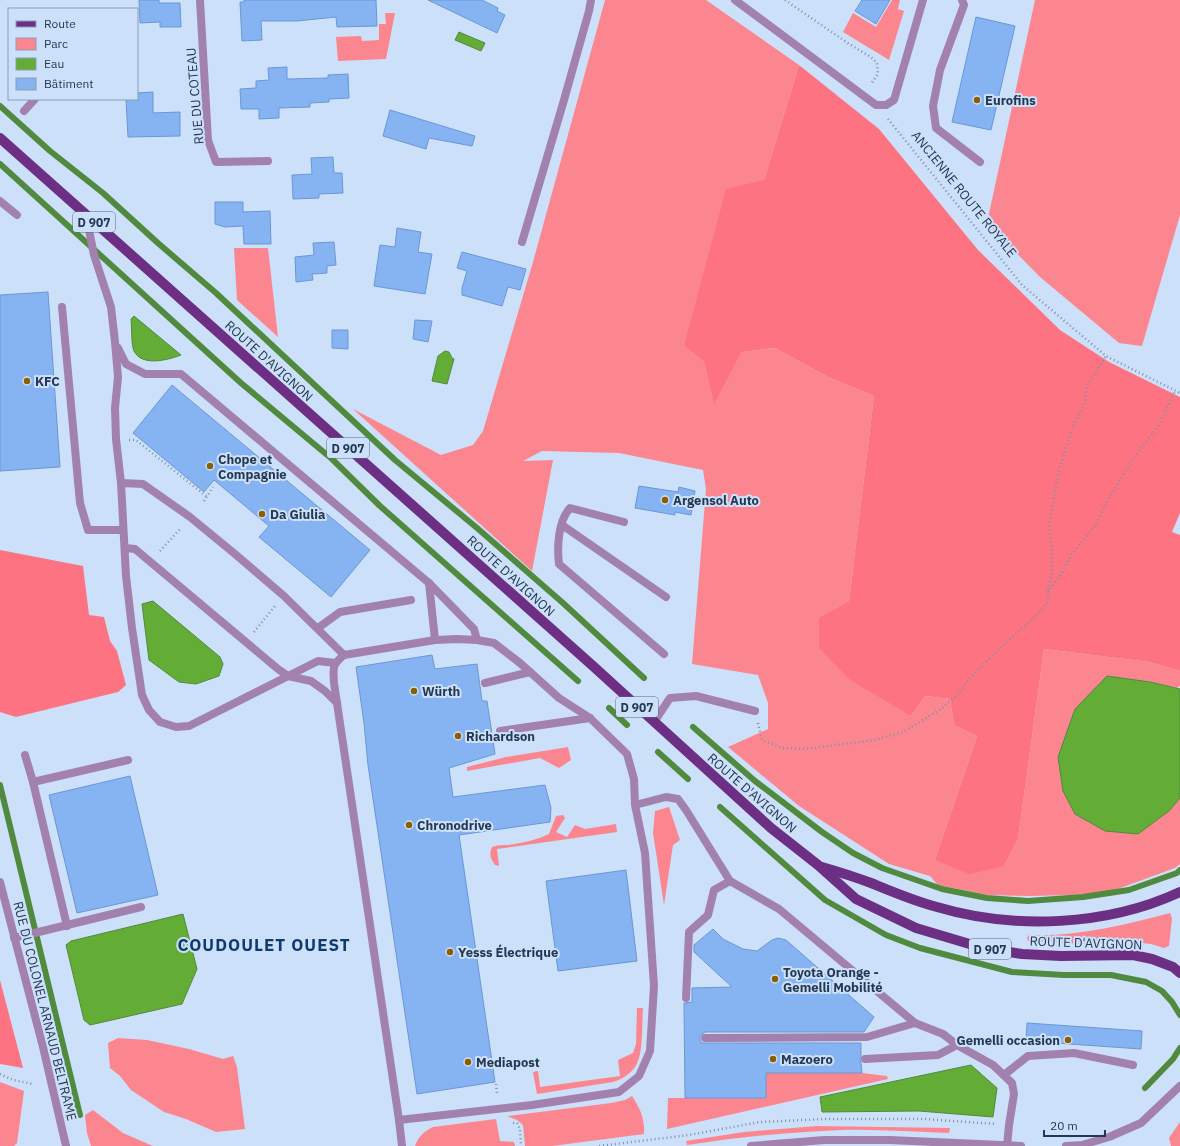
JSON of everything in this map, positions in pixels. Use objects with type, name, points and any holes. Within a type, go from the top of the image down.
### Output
[{"type":"main road","name":"D 907","points":[[0,138],[86,215]]},
{"type":"main road","name":"ROUTE D'AVIGNON","points":[[86,215],[771,828],[818,865],[856,899],[916,928],[976,946],[1022,954],[1061,956],[1133,955],[1152,959],[1172,967],[1180,973]]},
{"type":"main road","name":"ROUTE D'AVIGNON","points":[[818,865],[938,908],[978,917],[1021,922],[1104,916],[1159,902],[1180,892]]},
{"type":"street","name":"RUE DU COTEAU","points":[[200,0],[208,140],[216,162],[268,161]]},
{"type":"street","points":[[522,242],[564,100],[591,0]]},
{"type":"street","points":[[735,0],[876,105],[886,105],[894,100],[923,0]]},
{"type":"street","points":[[962,0],[964,5],[940,70],[933,106],[936,128],[980,162]]},
{"type":"street","points":[[24,111],[33,100]]},
{"type":"street","points":[[0,201],[17,215]]},
{"type":"street","points":[[86,215],[94,255],[111,307],[116,342],[118,377],[115,408],[116,439],[121,483],[123,530],[132,628],[142,695],[149,710],[160,722],[176,727],[189,726],[318,661],[335,663]]},
{"type":"street","points":[[62,307],[80,503],[88,530],[123,530]]},
{"type":"street","points":[[116,342],[126,364],[145,374],[181,374],[429,583],[474,629],[477,640]]},
{"type":"street","points":[[121,483],[143,484],[190,518],[235,554],[318,628],[344,655]]},
{"type":"street","points":[[624,522],[570,508],[565,513],[557,548],[559,564],[664,654]]},
{"type":"street","points":[[562,525],[666,597]]},
{"type":"street","points":[[125,548],[135,549],[288,676],[311,681],[325,691],[337,704]]},
{"type":"street","points":[[429,583],[435,640]]},
{"type":"street","points":[[318,628],[340,612],[411,600]]},
{"type":"street","points":[[399,1120],[532,1105],[619,1092],[639,1076],[650,1051],[654,986],[645,853],[635,806],[634,778],[627,754],[590,718],[559,698],[494,643],[477,640],[435,640],[344,655],[335,663],[334,683],[402,1146]]},
{"type":"street","points":[[485,683],[530,672]]},
{"type":"street","points":[[654,722],[670,698],[696,696],[755,711]]},
{"type":"street","points":[[500,731],[590,718]]},
{"type":"street","points":[[25,755],[33,782],[67,926]]},
{"type":"street","points":[[33,782],[128,760]]},
{"type":"street","points":[[635,806],[666,797],[678,799],[730,881],[779,909],[915,1022],[943,1034],[957,1045],[993,1065],[1004,1075],[1012,1083],[1014,1094],[1007,1146]]},
{"type":"street","points":[[686,998],[689,932],[708,915],[714,890],[730,881]]},
{"type":"street","name":"RUE DU COLONEL ARNAUD BELTRAME","points":[[0,882],[43,1047],[66,1146]]},
{"type":"street","points":[[14,938],[141,907]]},
{"type":"street","points":[[706,1038],[867,1037],[915,1022]]},
{"type":"street","points":[[866,1059],[938,1055],[957,1045]]},
{"type":"street","points":[[1004,1075],[1028,1056],[1074,1053],[1133,1064]]},
{"type":"street","points":[[1066,1146],[1082,1145],[1109,1137],[1141,1123],[1180,1086]]},
{"type":"street","points":[[751,1146],[824,1140],[890,1140],[1021,1146]]},
{"type":"path","points":[[785,0],[849,44],[871,57],[877,63],[878,74],[871,85]]},
{"type":"path","name":"ANCIENNE ROUTE ROYALE","points":[[876,105],[1022,285],[1106,356],[1180,393]]},
{"type":"path","points":[[755,711],[762,740],[782,748],[804,749],[875,740],[903,732],[941,709],[957,695],[977,670],[1040,612],[1048,602],[1048,592],[1052,572],[1052,549],[1049,527],[1059,470],[1072,429],[1084,406],[1087,386],[1106,356]]},
{"type":"path","points":[[1048,592],[1061,574],[1072,554],[1095,526],[1109,498],[1135,456],[1158,427],[1175,390]]},
{"type":"path","points":[[126,440],[136,440],[207,497]]},
{"type":"path","points":[[204,501],[213,487]]},
{"type":"path","points":[[158,553],[183,526]]},
{"type":"path","points":[[252,634],[277,604]]},
{"type":"path","points":[[0,1074],[13,1080],[33,1084]]},
{"type":"path","points":[[599,1146],[689,1135],[760,1122],[824,1119],[925,1119],[1009,1125]]},
{"type":"green space","points":[[605,0],[706,0],[799,65],[764,180],[684,346],[704,362],[714,403],[742,352],[775,348],[828,377],[874,396],[849,601],[819,617],[911,716],[925,696],[950,699],[954,725],[977,736],[935,860],[1004,866],[1018,839],[1044,649],[1149,662],[1180,671],[1180,686],[1177,688],[1150,682],[1169,811],[1180,798],[1180,864],[1175,868],[1104,894],[1031,896],[988,895],[938,885],[930,876],[889,864],[799,806],[728,747],[768,729],[768,703],[758,675],[692,664],[706,489],[703,470],[619,453],[542,451],[523,461],[553,460],[532,571],[353,409],[441,455],[473,445],[483,431],[533,262]]},
{"type":"green space","points":[[892,0],[900,0],[898,9],[904,11],[889,60],[843,32],[853,13],[876,27]]},
{"type":"green space","points":[[1035,0],[1180,0],[1180,215],[1142,346],[1119,343],[1040,277],[987,223]]},
{"type":"green space","points":[[385,13],[395,13],[386,59],[338,61],[336,37],[361,36],[362,41],[379,40],[379,24],[386,24]]},
{"type":"green space","points":[[234,248],[268,248],[278,337],[237,300]]},
{"type":"green space","points":[[568,747],[571,760],[559,768],[540,758],[467,771],[467,767],[506,757]]},
{"type":"green space","points":[[669,807],[680,840],[673,845],[664,905],[653,833],[655,811]]},
{"type":"green space","points":[[563,815],[565,818],[556,832],[567,837],[575,825],[585,829],[616,824],[617,832],[497,849],[499,866],[495,865],[490,856],[492,847],[534,840],[549,834],[556,816]]},
{"type":"green space","points":[[1170,913],[1172,918],[1169,946],[1164,948],[1151,944],[1132,942],[1083,944],[1028,941],[1027,938],[1029,935],[1083,932],[1135,922]]},
{"type":"green space","points":[[637,1008],[643,1008],[641,1050],[636,1065],[628,1074],[613,1082],[537,1094],[533,1072],[538,1071],[540,1087],[620,1076],[618,1060],[633,1053],[636,1044]]},
{"type":"green space","points":[[118,1038],[147,1040],[189,1049],[223,1059],[233,1056],[237,1067],[245,1129],[216,1132],[186,1119],[164,1112],[131,1090],[120,1076],[110,1068],[108,1043]]},
{"type":"green space","points":[[766,1073],[862,1073],[887,1076],[888,1079],[667,1129],[668,1098],[766,1098]]},
{"type":"green space","points":[[0,1082],[24,1091],[17,1143],[14,1146],[0,1146]]},
{"type":"green space","points":[[632,1096],[644,1123],[644,1134],[552,1146],[525,1146],[523,1125],[517,1120],[507,1116],[611,1103],[625,1100]]},
{"type":"green space","points":[[93,1110],[123,1133],[153,1146],[91,1146],[87,1133],[85,1115]]},
{"type":"green space","points":[[496,1119],[500,1141],[514,1142],[515,1146],[415,1146],[422,1135],[433,1127]]},
{"type":"green space","points":[[1180,1122],[1180,1146],[1171,1146],[1169,1138]]},
{"type":"green space","points":[[817,1126],[950,1128],[949,1133],[842,1130],[764,1135],[687,1145],[686,1141],[744,1132]]},
{"type":"shaded area","points":[[799,65],[879,129],[978,250],[1060,330],[1109,362],[1180,397],[1180,513],[1172,532],[1180,535],[1180,671],[1149,662],[1044,649],[1018,839],[1004,866],[969,874],[935,860],[977,736],[954,725],[950,699],[925,696],[911,716],[850,680],[819,648],[819,617],[849,601],[874,396],[828,377],[775,348],[742,352],[714,404],[704,362],[684,346],[726,189],[764,180]]},
{"type":"shaded area","points":[[0,550],[83,566],[89,615],[104,617],[110,641],[117,651],[126,685],[118,692],[16,717],[0,712]]},
{"type":"shaded area","points":[[0,980],[23,1068],[0,1064]]},
{"type":"water","points":[[459,32],[485,43],[481,51],[455,40]]},
{"type":"water","points":[[134,316],[181,355],[156,361],[149,361],[138,356],[134,351],[132,340],[131,319]]},
{"type":"water","points":[[445,351],[449,352],[454,359],[447,384],[432,381],[438,356]]},
{"type":"water","points":[[153,601],[220,657],[223,664],[219,676],[196,684],[179,682],[149,660],[142,604]]},
{"type":"water","points":[[1107,676],[1150,682],[1180,689],[1180,798],[1169,811],[1138,834],[1105,831],[1075,814],[1063,791],[1058,757],[1075,709]]},
{"type":"water","points":[[183,914],[197,969],[182,1004],[90,1025],[84,1020],[66,945],[71,941]]},
{"type":"water","points":[[971,1065],[997,1088],[993,1117],[919,1111],[822,1112],[820,1097]]},
{"type":"building","points":[[139,0],[159,0],[159,3],[180,3],[181,27],[160,27],[160,22],[140,23]]},
{"type":"building","points":[[244,0],[376,0],[377,26],[337,27],[336,17],[297,21],[261,21],[262,40],[242,41],[240,2],[244,2]]},
{"type":"building","points":[[428,0],[482,0],[498,8],[497,11],[505,15],[497,33]]},
{"type":"building","points":[[862,0],[890,0],[876,24],[855,11]]},
{"type":"building","points":[[976,17],[1015,26],[991,130],[952,122]]},
{"type":"building","points":[[287,67],[287,79],[328,78],[328,75],[348,74],[349,98],[329,99],[329,102],[310,103],[310,107],[279,108],[279,118],[259,119],[259,109],[241,109],[240,89],[256,88],[256,81],[269,80],[268,68]]},
{"type":"building","points":[[153,92],[153,113],[180,112],[180,136],[128,137],[126,100],[138,100],[138,93]]},
{"type":"building","points":[[390,110],[475,136],[472,146],[429,138],[426,149],[383,136]]},
{"type":"building","points":[[333,157],[334,173],[342,173],[343,193],[319,194],[319,198],[293,199],[292,175],[312,174],[311,158]]},
{"type":"building","points":[[215,202],[243,202],[243,212],[270,211],[271,244],[244,244],[243,226],[225,227],[215,224]]},
{"type":"building","points":[[397,228],[421,232],[418,252],[432,254],[425,294],[374,286],[380,245],[395,247]]},
{"type":"building","points":[[334,242],[336,265],[327,266],[327,273],[312,274],[313,280],[296,282],[295,257],[314,255],[313,243]]},
{"type":"building","points":[[462,252],[526,269],[520,290],[508,287],[502,306],[462,295],[462,288],[467,271],[457,268]]},
{"type":"building","name":"KFC","points":[[48,292],[60,467],[0,471],[0,295]]},
{"type":"building","points":[[415,320],[432,321],[428,342],[413,339]]},
{"type":"building","points":[[332,330],[348,330],[348,349],[332,348]]},
{"type":"building","points":[[172,385],[370,550],[331,597],[259,537],[269,526],[214,480],[204,492],[133,433]]},
{"type":"building","name":"Argensol Auto","points":[[639,486],[678,492],[679,487],[695,491],[691,515],[675,512],[675,515],[635,508]]},
{"type":"building","points":[[432,655],[435,669],[477,664],[482,701],[487,701],[495,754],[449,768],[453,797],[545,785],[551,808],[550,822],[459,835],[495,1082],[417,1094],[368,765],[356,667]]},
{"type":"building","points":[[130,776],[158,895],[77,913],[49,795]]},
{"type":"building","points":[[626,870],[637,961],[558,971],[546,881]]},
{"type":"building","name":"Toyota Orange - Gemelli Mobilité","points":[[713,929],[723,939],[743,949],[757,951],[772,940],[778,938],[786,940],[874,1017],[864,1032],[705,1032],[700,1036],[702,1043],[861,1043],[860,1059],[862,1073],[766,1073],[766,1098],[685,1098],[684,1003],[692,1002],[692,988],[732,987],[694,952],[694,945]]},
{"type":"building","points":[[1027,1023],[1142,1031],[1141,1049],[1026,1041]]},
{"type":"waterway","points":[[0,106],[50,151],[103,193],[216,293],[395,460],[477,528],[563,603],[644,678]]},
{"type":"waterway","points":[[0,164],[241,383],[332,459],[380,506],[578,681]]},
{"type":"waterway","points":[[609,708],[627,725]]},
{"type":"waterway","points":[[693,727],[755,781],[822,832],[853,853],[882,868],[942,889],[987,898],[1028,901],[1083,897],[1129,890],[1177,873],[1180,870]]},
{"type":"waterway","points":[[658,752],[688,779]]},
{"type":"waterway","points":[[0,785],[80,1115]]},
{"type":"waterway","points":[[720,807],[825,900],[886,935],[920,948],[1012,972],[1064,975],[1111,975],[1146,982],[1162,991],[1172,1002],[1180,1015]]},
{"type":"waterway","points":[[1145,1088],[1173,1059],[1180,1048]]},
{"type":"place","name":"Eurofins","points":[[977,100]]},
{"type":"place","name":"KFC","points":[[27,381]]},
{"type":"place","name":"Chope et Compagnie","points":[[210,466]]},
{"type":"place","name":"Argensol Auto","points":[[665,500]]},
{"type":"place","name":"Da Giulia","points":[[262,514]]},
{"type":"place","name":"Würth","points":[[414,691]]},
{"type":"place","name":"Richardson","points":[[458,736]]},
{"type":"place","name":"Chronodrive","points":[[409,825]]},
{"type":"place","name":"Yesss Électrique","points":[[450,952]]},
{"type":"place","name":"Toyota Orange - Gemelli Mobilité","points":[[775,979]]},
{"type":"place","name":"Gemelli occasion","points":[[1068,1040]]},
{"type":"place","name":"Mazoero","points":[[773,1059]]},
{"type":"place","name":"Mediapost","points":[[468,1062]]},
{"type":"district","name":"COUDOULET OUEST","points":[[264,945]]}]
